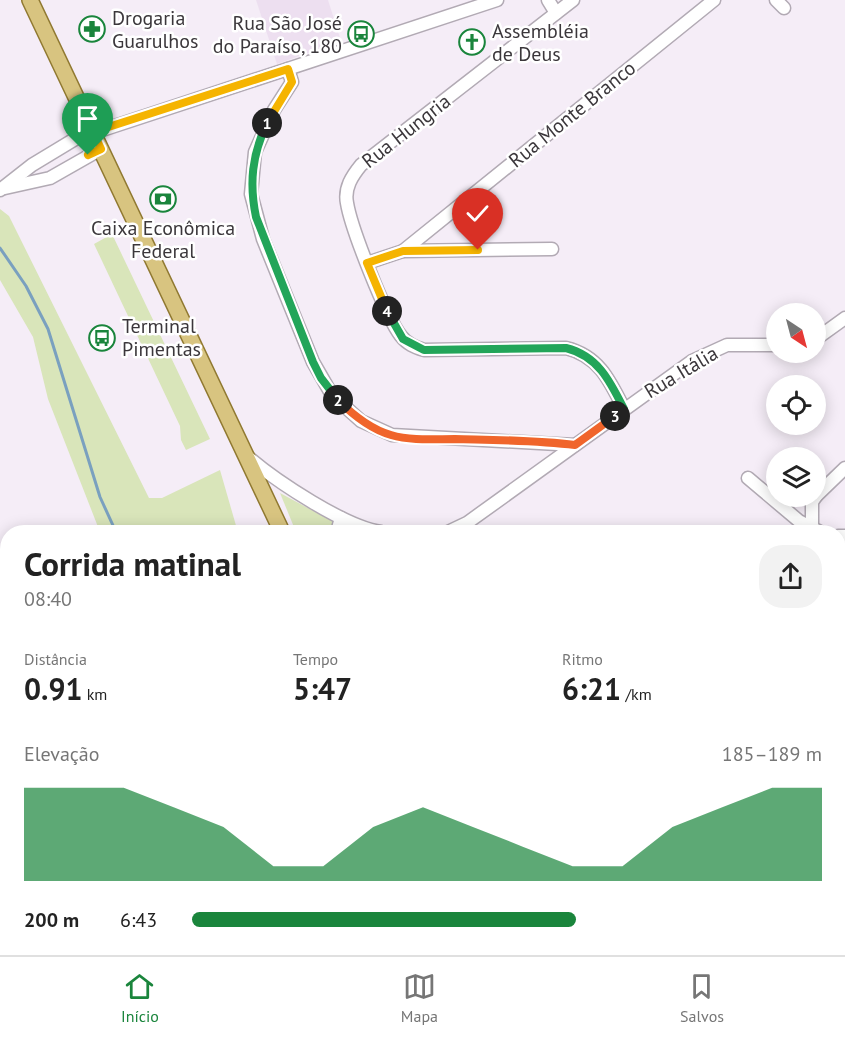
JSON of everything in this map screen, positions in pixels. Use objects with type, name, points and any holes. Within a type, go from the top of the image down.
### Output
[{"type":"main road","points":[[30,0],[279,525]]},
{"type":"main road","points":[[243,453],[273,498],[286,525]]},
{"type":"street","points":[[1,189],[70,141],[93,132],[288,69],[475,4],[497,0]]},
{"type":"street","points":[[548,0],[556,13]]},
{"type":"street","name":"Rua Hungria","points":[[573,0],[368,158],[353,174],[348,185],[346,202],[367,263],[396,329],[412,346],[424,350],[566,348],[580,351],[600,367],[624,409]]},
{"type":"street","name":"Rua Monte Branco","points":[[403,251],[714,0]]},
{"type":"street","points":[[288,69],[292,82],[274,110],[255,152],[251,194],[262,238],[313,362],[332,395],[361,421],[392,435],[575,445]]},
{"type":"street","points":[[1,189],[50,178],[101,149]]},
{"type":"street","points":[[367,263],[403,251],[552,249]]},
{"type":"street","points":[[826,332],[845,318]]},
{"type":"street","name":"Rua Itália","points":[[463,525],[692,361],[727,345],[766,345]]},
{"type":"street","points":[[243,453],[266,473],[341,518],[361,525]]},
{"type":"street","points":[[826,486],[845,468]]},
{"type":"street","points":[[748,478],[808,525]]},
{"type":"street","points":[[813,507],[815,525]]},
{"type":"street","points":[[339,525],[341,518]]},
{"type":"shaded area","points":[[256,0],[328,0],[341,41],[277,64]]},
{"type":"green space","points":[[0,209],[9,216],[149,498],[162,498],[220,470],[236,525],[97,525],[48,399],[33,337],[0,280]]},
{"type":"green space","points":[[112,234],[210,439],[186,450],[181,440],[180,426],[94,244]]},
{"type":"green space","points":[[280,493],[334,522],[333,525],[293,525]]},
{"type":"waterway","points":[[0,248],[26,286],[48,329],[100,497],[113,525]]},
{"type":"place","name":"Drogaria Guarulhos","points":[[92,29]]},
{"type":"place","name":"Rua São José do Paraíso, 180","points":[[361,34]]},
{"type":"place","name":"Assembléia de Deus","points":[[472,42]]},
{"type":"place","name":"Caixa Econômica Federal","points":[[163,199]]},
{"type":"place","name":"Terminal Pimentas","points":[[102,338]]},
{"type":"route","points":[[88,155],[101,149],[93,132],[288,69],[292,82],[274,110],[255,152],[251,172],[251,194],[262,238],[313,362],[332,395],[361,421],[392,435],[575,445],[624,409],[609,380],[591,358],[580,351],[566,348],[424,350],[412,346],[396,329],[367,263],[403,251],[478,250]]}]
